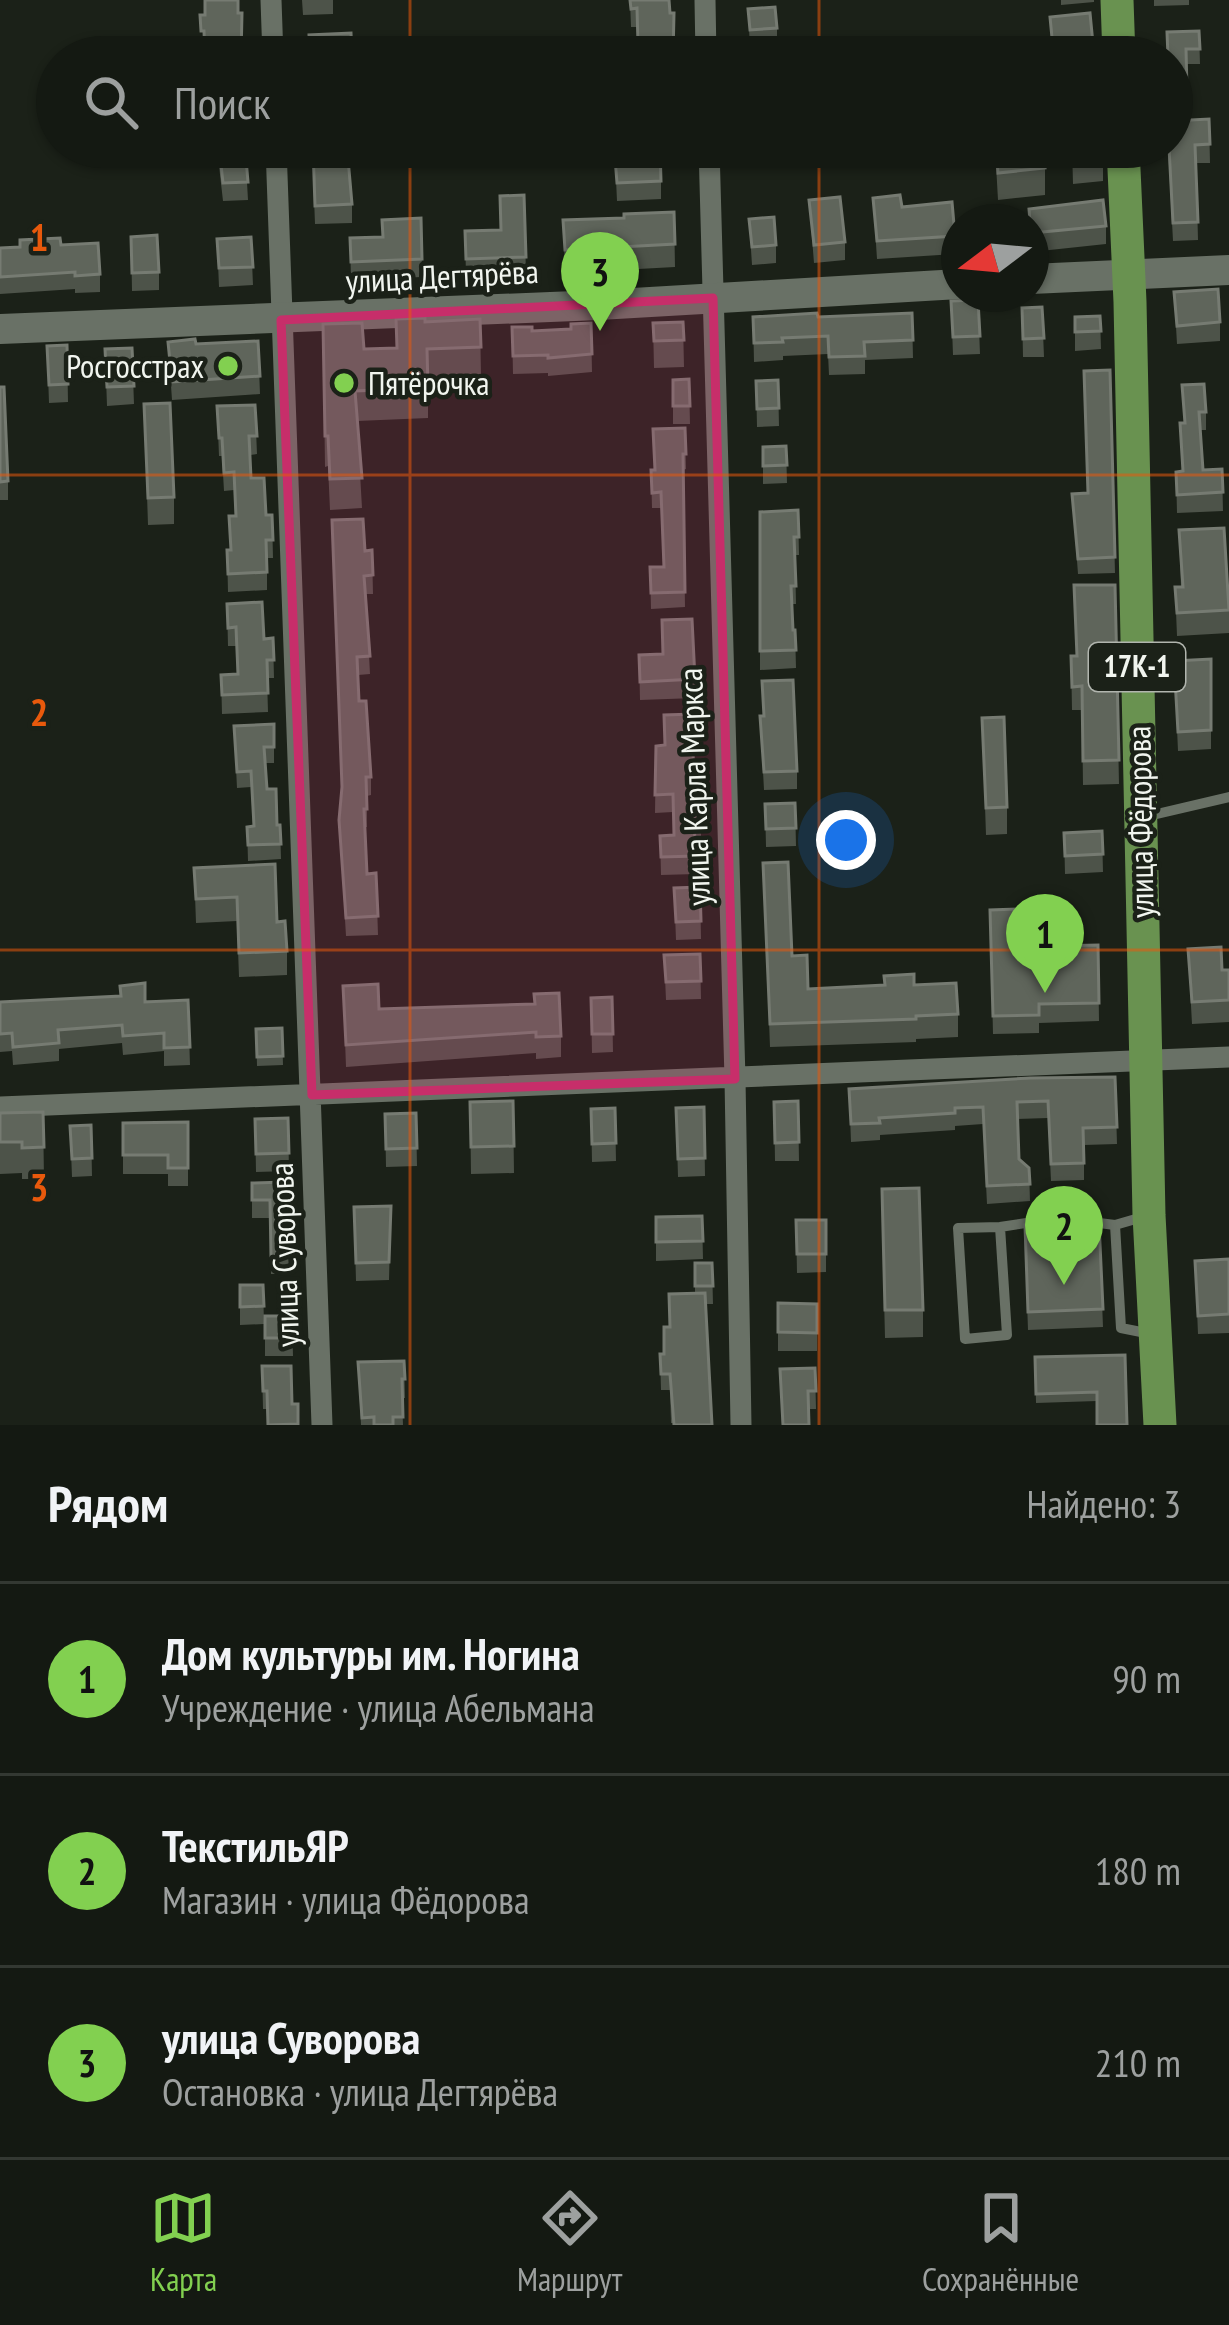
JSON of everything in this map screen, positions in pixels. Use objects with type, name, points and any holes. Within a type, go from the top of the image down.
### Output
[{"type":"main road","points":[[1117,0],[1118,36]]},
{"type":"main road","name":"улица Фёдорова","points":[[1125,168],[1149,1215],[1160,1425]]},
{"type":"main road","points":[[1049,279],[1229,270]]},
{"type":"main road","name":"улица Дегтярёва","points":[[0,329],[281,320],[941,285]]},
{"type":"street","points":[[271,0],[272,36]]},
{"type":"street","points":[[705,0],[706,36]]},
{"type":"street","name":"улица Суворова","points":[[277,168],[322,1425]]},
{"type":"street","name":"улица Карла Маркса","points":[[710,168],[741,1425]]},
{"type":"street","points":[[0,1107],[1229,1057]]},
{"type":"lane","points":[[1140,818],[1229,796]]},
{"type":"lane","points":[[1000,1227],[1007,1335],[964,1339],[958,1228],[1059,1218],[1115,1225],[1149,1215]]},
{"type":"lane","points":[[1115,1225],[1120,1328],[1156,1335]]},
{"type":"highlighted area","points":[[713,298],[735,1079],[312,1095],[281,320]]},
{"type":"building","points":[[205,0],[238,0],[241,36],[204,36],[200,15],[205,15]]},
{"type":"building","points":[[630,0],[669,0],[673,36],[638,36],[637,8],[631,9]]},
{"type":"building","points":[[775,7],[777,28],[750,30],[748,9]]},
{"type":"building","points":[[1090,13],[1092,36],[1052,36],[1050,17]]},
{"type":"building","points":[[1199,31],[1200,49],[1193,49],[1193,36],[1167,36],[1167,32]]},
{"type":"building","points":[[1209,119],[1210,144],[1195,145],[1198,222],[1173,223],[1170,168],[1193,168],[1193,120]]},
{"type":"building","points":[[221,168],[247,168],[248,182],[223,183]]},
{"type":"building","points":[[314,168],[349,168],[352,204],[315,206]]},
{"type":"building","points":[[616,168],[661,168],[661,181],[617,183]]},
{"type":"building","points":[[998,168],[1045,168],[998,173]]},
{"type":"building","points":[[524,195],[526,257],[466,259],[465,231],[501,230],[500,196]]},
{"type":"building","points":[[900,195],[902,207],[952,202],[952,204],[941,204],[941,237],[877,241],[873,198]]},
{"type":"building","points":[[840,197],[845,242],[814,245],[809,200]]},
{"type":"building","points":[[1103,200],[1106,226],[1049,231],[1049,207]]},
{"type":"building","points":[[674,212],[675,244],[565,250],[563,220]]},
{"type":"building","points":[[774,217],[776,245],[752,247],[749,219]]},
{"type":"building","points":[[421,218],[422,259],[351,262],[350,238],[383,237],[382,220]]},
{"type":"building","points":[[157,235],[159,272],[132,273],[131,237]]},
{"type":"building","points":[[251,237],[253,267],[219,268],[217,239]]},
{"type":"building","points":[[60,238],[61,245],[98,243],[100,274],[0,277],[0,248],[20,247],[20,240]]},
{"type":"building","points":[[1218,289],[1220,322],[1177,326],[1174,292]]},
{"type":"building","points":[[952,312],[979,312],[980,336],[953,337]]},
{"type":"building","points":[[1022,312],[1042,312],[1044,338],[1023,339]]},
{"type":"building","points":[[817,313],[818,317],[912,313],[913,340],[864,342],[865,356],[829,357],[828,336],[754,343],[753,317]]},
{"type":"building","points":[[1100,316],[1101,331],[1075,332],[1075,317]]},
{"type":"building","points":[[425,318],[425,322],[480,319],[481,347],[427,349],[428,388],[355,391],[362,478],[330,479],[323,324],[362,323],[364,349],[397,348],[396,319]]},
{"type":"building","points":[[683,322],[684,340],[654,341],[653,323]]},
{"type":"building","points":[[591,323],[592,354],[513,356],[512,327],[532,327],[532,331]]},
{"type":"building","points":[[195,339],[196,344],[258,341],[260,376],[172,382],[168,342]]},
{"type":"building","points":[[67,345],[68,384],[49,385],[47,346]]},
{"type":"building","points":[[132,348],[134,386],[107,387],[105,349]]},
{"type":"building","points":[[1110,370],[1115,557],[1078,559],[1072,494],[1088,493],[1084,371]]},
{"type":"building","points":[[689,379],[690,406],[673,406],[673,380]]},
{"type":"building","points":[[778,380],[779,408],[757,409],[756,381]]},
{"type":"building","points":[[1204,384],[1206,412],[1199,412],[1203,470],[1222,469],[1223,492],[1177,495],[1176,472],[1183,471],[1182,385]]},
{"type":"building","points":[[0,387],[4,387],[8,481],[0,482]]},
{"type":"building","points":[[170,403],[174,497],[148,498],[144,404]]},
{"type":"building","points":[[255,405],[257,436],[249,436],[251,478],[264,478],[273,540],[266,540],[267,572],[228,574],[229,516],[236,516],[234,472],[224,473],[217,406]]},
{"type":"building","points":[[685,428],[685,592],[651,593],[650,567],[664,567],[661,492],[652,493],[653,429]]},
{"type":"building","points":[[786,446],[787,465],[763,466],[763,447]]},
{"type":"building","points":[[798,510],[796,586],[791,586],[796,650],[760,651],[760,512]]},
{"type":"building","points":[[363,519],[365,551],[372,550],[373,575],[364,576],[370,656],[357,657],[359,701],[366,701],[371,777],[366,777],[364,809],[367,874],[376,873],[378,916],[346,918],[332,520]]},
{"type":"building","points":[[1224,528],[1229,610],[1177,613],[1175,587],[1183,587],[1179,530]]},
{"type":"building","points":[[1074,585],[1115,585],[1119,760],[1083,761],[1082,686],[1072,687],[1071,656],[1077,656]]},
{"type":"building","points":[[262,602],[264,639],[273,638],[274,660],[267,660],[268,693],[222,695],[221,675],[238,674],[236,627],[228,628],[227,604]]},
{"type":"building","points":[[692,619],[695,679],[640,682],[639,655],[663,654],[662,620]]},
{"type":"building","points":[[1211,659],[1211,730],[1178,732],[1174,661]]},
{"type":"building","points":[[793,680],[797,771],[764,772],[762,681]]},
{"type":"building","points":[[694,714],[692,803],[700,803],[701,823],[694,823],[696,856],[661,857],[660,836],[674,835],[673,794],[655,795],[656,746],[665,745],[664,715]]},
{"type":"building","points":[[1004,717],[1007,807],[986,808],[982,718]]},
{"type":"building","points":[[274,724],[274,747],[264,747],[267,789],[276,789],[281,844],[248,845],[247,827],[254,826],[251,771],[237,772],[234,726]]},
{"type":"building","points":[[795,803],[796,828],[766,829],[765,804]]},
{"type":"building","points":[[1102,831],[1103,854],[1065,856],[1064,833]]},
{"type":"building","points":[[788,862],[792,956],[807,955],[808,989],[885,985],[884,976],[914,974],[914,985],[956,983],[958,1014],[770,1024],[763,863]]},
{"type":"building","points":[[275,864],[277,922],[285,921],[287,951],[239,953],[237,897],[196,899],[194,868]]},
{"type":"building","points":[[700,887],[701,921],[676,922],[674,888]]},
{"type":"building","points":[[1049,908],[1050,946],[1098,945],[1099,1003],[1039,1004],[1039,1015],[993,1016],[990,910]]},
{"type":"building","points":[[1221,947],[1222,970],[1229,970],[1229,1000],[1192,1002],[1188,949]]},
{"type":"building","points":[[700,954],[701,981],[666,982],[664,955]]},
{"type":"building","points":[[145,983],[145,1002],[188,1000],[190,1047],[164,1048],[164,1033],[123,1036],[122,1025],[58,1030],[59,1043],[13,1047],[12,1033],[0,1034],[0,1002],[121,996],[120,986]]},
{"type":"building","points":[[378,984],[379,1009],[535,1004],[534,994],[559,993],[561,1036],[536,1037],[536,1032],[346,1045],[343,986]]},
{"type":"building","points":[[612,997],[613,1034],[592,1034],[591,998]]},
{"type":"building","points":[[282,1028],[283,1056],[257,1057],[256,1029]]},
{"type":"building","points":[[1115,1077],[1117,1127],[1083,1128],[1084,1163],[1051,1164],[1048,1101],[1017,1102],[1019,1159],[1029,1168],[1030,1184],[987,1186],[983,1107],[851,1124],[849,1089]]},
{"type":"building","points":[[513,1101],[514,1146],[471,1147],[470,1102]]},
{"type":"building","points":[[798,1101],[799,1142],[775,1143],[774,1102]]},
{"type":"building","points":[[704,1107],[705,1158],[678,1159],[676,1108]]},
{"type":"building","points":[[615,1108],[616,1143],[592,1144],[591,1109]]},
{"type":"building","points":[[43,1112],[44,1147],[0,1142],[0,1113]]},
{"type":"building","points":[[416,1113],[417,1148],[386,1149],[385,1114]]},
{"type":"building","points":[[288,1118],[289,1153],[256,1154],[255,1119]]},
{"type":"building","points":[[188,1122],[188,1168],[168,1168],[168,1155],[123,1155],[123,1123]]},
{"type":"building","points":[[91,1125],[92,1158],[72,1159],[70,1126]]},
{"type":"building","points":[[285,1182],[289,1255],[271,1256],[270,1200],[252,1200],[252,1183]]},
{"type":"building","points":[[919,1188],[923,1310],[885,1310],[882,1189]]},
{"type":"building","points":[[391,1206],[389,1262],[356,1263],[354,1207]]},
{"type":"building","points":[[702,1216],[703,1241],[656,1242],[656,1217]]},
{"type":"building","points":[[1079,1218],[1079,1223],[1099,1222],[1103,1309],[1028,1312],[1025,1225],[1042,1224],[1042,1219]]},
{"type":"building","points":[[796,1220],[826,1220],[826,1254],[797,1254]]},
{"type":"building","points":[[1229,1259],[1229,1314],[1198,1316],[1195,1261]]},
{"type":"building","points":[[695,1263],[712,1263],[713,1286],[695,1286]]},
{"type":"building","points":[[240,1285],[263,1285],[264,1306],[240,1307]]},
{"type":"building","points":[[705,1293],[712,1425],[674,1425],[670,1374],[661,1374],[660,1354],[664,1354],[664,1327],[670,1327],[669,1294]]},
{"type":"building","points":[[778,1303],[817,1304],[817,1333],[778,1332]]},
{"type":"building","points":[[265,1316],[292,1316],[293,1338],[265,1338]]},
{"type":"building","points":[[1125,1355],[1127,1425],[1097,1425],[1097,1392],[1036,1394],[1035,1357]]},
{"type":"building","points":[[404,1361],[403,1417],[393,1417],[393,1425],[374,1425],[374,1417],[362,1418],[358,1362]]},
{"type":"building","points":[[262,1366],[291,1366],[298,1424],[268,1425]]},
{"type":"building","points":[[815,1368],[816,1391],[808,1391],[809,1425],[783,1425],[780,1369]]},
{"type":"place","name":"улица Суворова","points":[[600,331]]},
{"type":"place","name":"Росгосстрах","points":[[228,366]]},
{"type":"place","name":"Пятёрочка","points":[[344,383]]},
{"type":"place","name":"Дом культуры им. Ногина","points":[[1045,993]]},
{"type":"place","name":"ТекстильЯР","points":[[1064,1285]]}]
